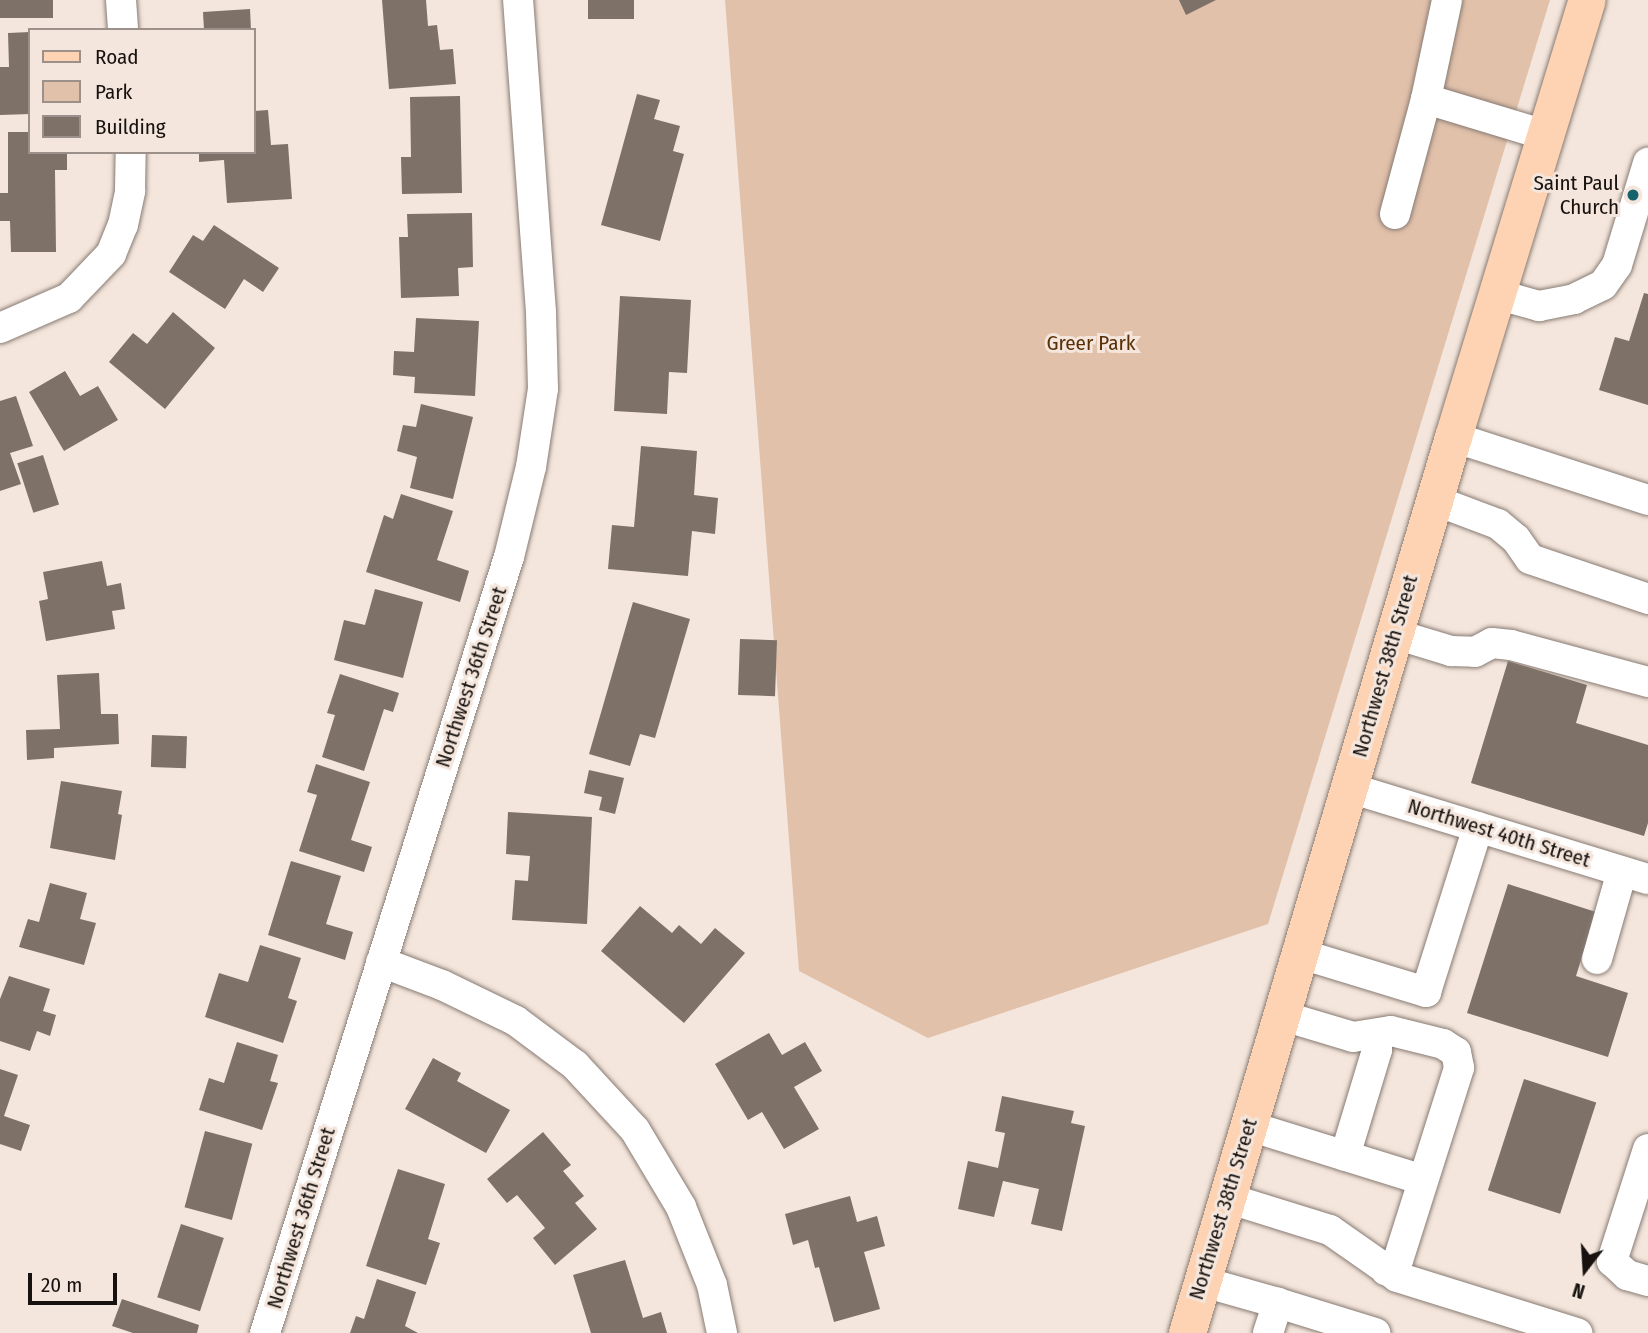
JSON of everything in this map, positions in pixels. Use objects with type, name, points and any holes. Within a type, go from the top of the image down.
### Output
[{"type":"main road","name":"Northwest 38th Street","points":[[1191,1332],[1199,1281],[1283,1016],[1452,437],[1587,0]]},
{"type":"street","points":[[121,0],[123,28]]},
{"type":"street","name":"Northwest 36th Street","points":[[265,1333],[509,557],[531,467],[543,389],[540,299],[517,0]]},
{"type":"street","points":[[1395,214],[1426,99],[1447,0]]},
{"type":"street","points":[[1426,99],[1545,135]]},
{"type":"street","points":[[0,328],[69,298],[111,254],[123,225],[130,191],[131,154]]},
{"type":"street","points":[[1496,294],[1539,306],[1574,299],[1603,285],[1617,265],[1648,163]]},
{"type":"street","points":[[1452,437],[1648,500]]},
{"type":"street","points":[[1434,500],[1498,524],[1516,539],[1530,559],[1648,599]]},
{"type":"street","points":[[1395,634],[1451,651],[1475,652],[1492,643],[1511,645],[1648,682]]},
{"type":"street","name":"Northwest 40th Street","points":[[1350,788],[1635,875]]},
{"type":"street","points":[[1301,954],[1426,992],[1478,827]]},
{"type":"street","points":[[1597,960],[1635,875]]},
{"type":"street","points":[[381,962],[442,985],[516,1021],[575,1065],[635,1130],[681,1207],[712,1285],[722,1333]]},
{"type":"street","points":[[1283,1016],[1353,1037],[1391,1031],[1443,1044],[1456,1052],[1459,1068],[1398,1260],[1385,1270]]},
{"type":"street","points":[[1345,1156],[1377,1050],[1373,1034]]},
{"type":"street","points":[[1249,1126],[1423,1180]]},
{"type":"street","points":[[1648,1149],[1612,1261],[1627,1275],[1648,1281]]},
{"type":"street","points":[[1227,1198],[1330,1230],[1385,1270],[1425,1287],[1577,1333]]},
{"type":"street","points":[[1199,1281],[1375,1333]]},
{"type":"street","points":[[1268,1333],[1278,1303]]},
{"type":"green space","name":"Greer Park","points":[[725,0],[1550,0],[1268,924],[928,1038],[799,971]]},
{"type":"building","points":[[0,0],[53,0],[53,18],[0,18]]},
{"type":"building","points":[[382,0],[426,0],[428,26],[437,25],[440,50],[453,49],[456,84],[389,89]]},
{"type":"building","points":[[588,0],[634,0],[634,19],[588,19]]},
{"type":"building","points":[[1179,0],[1216,0],[1186,15]]},
{"type":"building","points":[[250,9],[251,28],[204,28],[203,12]]},
{"type":"building","points":[[28,32],[28,114],[0,115],[0,67],[9,67],[8,33]]},
{"type":"building","points":[[637,94],[660,100],[654,119],[680,126],[673,151],[684,154],[660,241],[601,225]]},
{"type":"building","points":[[460,96],[462,193],[402,194],[401,157],[411,157],[410,97]]},
{"type":"building","points":[[268,110],[271,145],[288,144],[292,199],[227,203],[224,160],[199,162],[199,154],[256,154],[256,111]]},
{"type":"building","points":[[8,132],[28,132],[28,154],[67,154],[67,170],[55,170],[56,252],[11,252],[10,221],[0,221],[0,193],[8,193]]},
{"type":"building","points":[[472,213],[473,267],[458,268],[459,296],[401,298],[399,237],[408,237],[407,214]]},
{"type":"building","points":[[214,225],[279,268],[263,292],[244,279],[225,309],[169,272],[193,235],[203,241]]},
{"type":"building","points":[[1644,293],[1648,294],[1648,405],[1599,390],[1615,337],[1629,341]]},
{"type":"building","points":[[620,296],[691,300],[687,373],[669,372],[667,414],[614,411]]},
{"type":"building","points":[[173,312],[215,348],[165,409],[109,362],[133,333],[147,344]]},
{"type":"building","points":[[416,318],[479,321],[475,396],[414,393],[415,377],[393,375],[394,351],[414,352]]},
{"type":"building","points":[[65,371],[80,396],[98,386],[118,420],[64,451],[29,392]]},
{"type":"building","points":[[16,396],[33,446],[10,453],[21,484],[0,491],[0,401]]},
{"type":"building","points":[[421,404],[473,417],[453,499],[410,488],[417,457],[397,451],[403,425],[416,427]]},
{"type":"building","points":[[641,446],[697,451],[694,495],[718,498],[715,534],[692,531],[688,576],[608,569],[612,525],[634,527]]},
{"type":"building","points":[[43,455],[59,504],[33,513],[17,463]]},
{"type":"building","points":[[401,494],[453,511],[437,560],[469,571],[460,602],[366,572],[384,515],[393,519]]},
{"type":"building","points":[[102,561],[107,586],[121,583],[125,609],[112,611],[115,629],[46,641],[39,601],[48,599],[43,572]]},
{"type":"building","points":[[375,589],[423,602],[403,678],[334,660],[344,620],[365,625]]},
{"type":"building","points":[[633,602],[690,619],[655,738],[640,734],[630,766],[589,754]]},
{"type":"building","points":[[740,639],[777,640],[775,696],[738,695]]},
{"type":"building","points":[[1508,661],[1587,685],[1576,723],[1648,745],[1648,823],[1644,836],[1471,783]]},
{"type":"building","points":[[99,673],[101,714],[118,714],[119,744],[54,748],[54,758],[27,760],[26,730],[60,729],[57,675]]},
{"type":"building","points":[[340,674],[399,693],[393,712],[384,709],[364,771],[322,757],[335,715],[327,713]]},
{"type":"building","points":[[152,735],[187,736],[186,768],[151,767]]},
{"type":"building","points":[[316,764],[370,782],[351,840],[372,847],[364,872],[299,851],[317,795],[307,792]]},
{"type":"building","points":[[589,770],[624,778],[615,814],[599,810],[602,797],[584,793]]},
{"type":"building","points":[[61,781],[122,791],[118,814],[122,815],[115,860],[50,848]]},
{"type":"building","points":[[508,812],[592,817],[587,924],[512,920],[515,880],[528,881],[530,856],[506,854]]},
{"type":"building","points":[[291,861],[341,876],[326,924],[353,932],[345,960],[268,935]]},
{"type":"building","points":[[50,883],[87,893],[80,919],[96,923],[84,965],[19,947],[28,919],[39,922]]},
{"type":"building","points":[[1508,884],[1596,912],[1576,976],[1628,993],[1608,1057],[1467,1013]]},
{"type":"building","points":[[640,906],[672,933],[679,925],[701,944],[715,928],[745,953],[684,1023],[601,951]]},
{"type":"building","points":[[260,945],[301,958],[288,998],[297,1001],[283,1043],[205,1017],[219,973],[248,982]]},
{"type":"building","points":[[9,976],[50,989],[43,1011],[56,1015],[50,1036],[37,1031],[30,1051],[0,1041],[0,999]]},
{"type":"building","points":[[769,1033],[782,1055],[805,1042],[822,1071],[794,1087],[819,1129],[784,1149],[762,1112],[748,1120],[715,1064]]},
{"type":"building","points":[[237,1042],[278,1055],[270,1081],[278,1083],[262,1130],[199,1110],[209,1078],[224,1083]]},
{"type":"building","points":[[433,1058],[461,1073],[457,1081],[510,1110],[486,1153],[405,1109]]},
{"type":"building","points":[[0,1069],[18,1075],[4,1116],[30,1125],[21,1151],[0,1144]]},
{"type":"building","points":[[1524,1079],[1596,1102],[1560,1214],[1488,1190]]},
{"type":"building","points":[[1002,1096],[1074,1111],[1071,1123],[1085,1126],[1062,1231],[1031,1224],[1039,1189],[1003,1181],[994,1217],[958,1209],[968,1161],[998,1168],[1005,1133],[995,1131]]},
{"type":"building","points":[[205,1131],[252,1144],[232,1220],[185,1207]]},
{"type":"building","points":[[543,1132],[571,1165],[563,1171],[584,1196],[575,1203],[597,1229],[555,1265],[533,1238],[545,1228],[517,1195],[507,1203],[487,1179]]},
{"type":"building","points":[[398,1169],[445,1184],[428,1239],[440,1243],[426,1285],[366,1266]]},
{"type":"building","points":[[850,1196],[857,1222],[877,1216],[885,1246],[864,1252],[880,1309],[834,1322],[819,1267],[815,1268],[808,1240],[793,1245],[785,1214]]},
{"type":"building","points":[[181,1224],[224,1238],[200,1311],[157,1297]]},
{"type":"building","points":[[625,1260],[643,1318],[661,1312],[667,1333],[591,1333],[573,1275]]},
{"type":"building","points":[[377,1279],[416,1292],[405,1326],[418,1333],[350,1333],[356,1316],[364,1319]]},
{"type":"building","points":[[122,1299],[199,1325],[197,1333],[133,1333],[112,1326]]},
{"type":"place","name":"Saint Paul Church","points":[[1633,195]]}]
